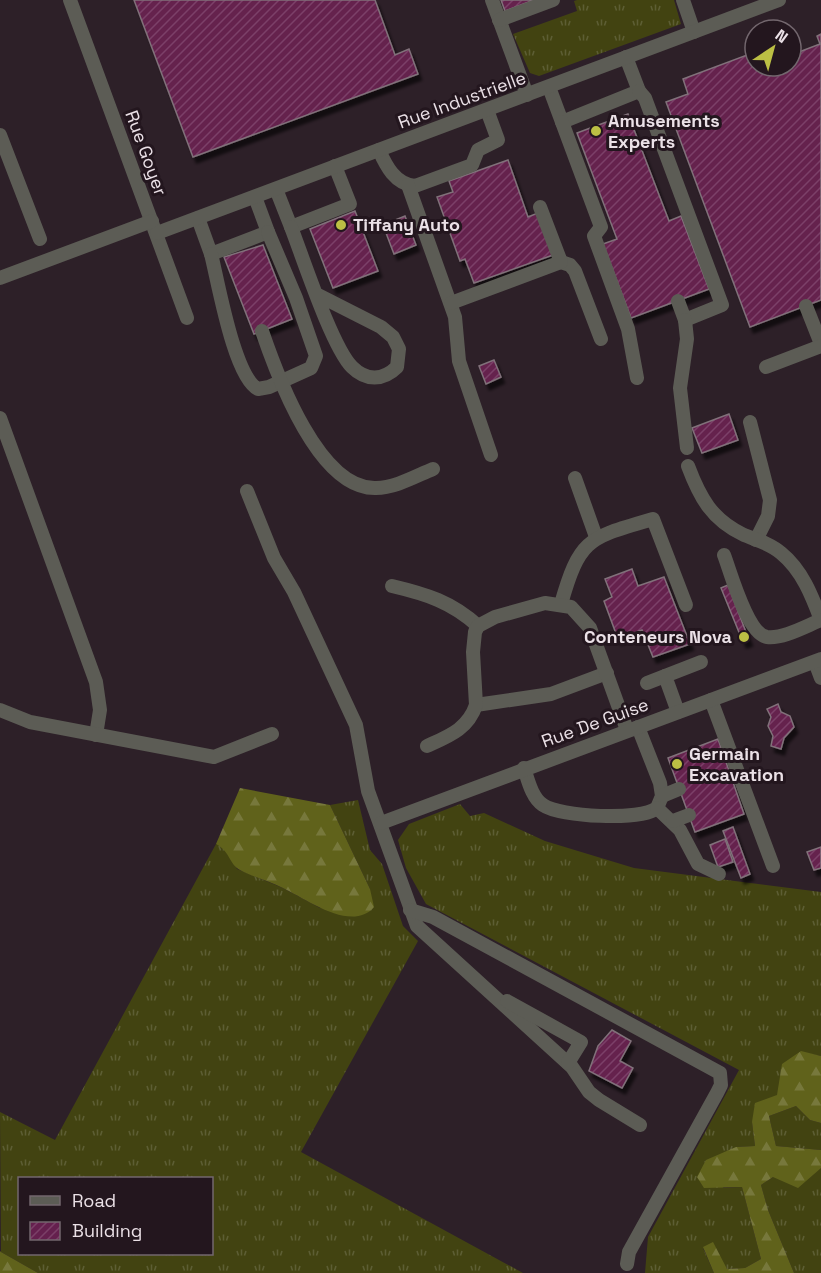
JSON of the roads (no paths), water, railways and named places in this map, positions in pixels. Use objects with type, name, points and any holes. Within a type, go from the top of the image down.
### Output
[{"type":"street","name":"Rue Goyer","points":[[70,0],[187,318]]},
{"type":"street","points":[[492,0],[527,95]]},
{"type":"street","points":[[499,20],[553,0]]},
{"type":"street","points":[[683,0],[694,32]]},
{"type":"street","name":"Rue Industrielle","points":[[0,278],[155,227],[198,218],[779,0]]},
{"type":"street","points":[[626,57],[639,91],[645,98],[722,305],[685,320]]},
{"type":"street","points":[[549,87],[601,227],[594,236],[628,329],[637,378]]},
{"type":"street","points":[[562,122],[639,91]]},
{"type":"street","points":[[408,185],[415,186],[472,165],[478,150],[498,140],[487,110]]},
{"type":"street","points":[[0,135],[40,238]]},
{"type":"street","points":[[379,150],[389,169],[408,185],[451,303],[458,333],[459,361],[491,455]]},
{"type":"street","points":[[291,227],[344,211],[350,204],[336,166]]},
{"type":"street","points":[[276,189],[318,295],[341,349],[351,366],[371,378],[387,375],[397,367],[399,349],[388,332],[318,295]]},
{"type":"street","points":[[198,218],[212,254],[232,342],[248,381],[258,389],[280,383],[311,368],[316,356],[296,298],[255,197]]},
{"type":"street","points":[[540,207],[561,262]]},
{"type":"street","points":[[212,254],[268,232]]},
{"type":"street","points":[[451,303],[561,262],[570,265],[575,271],[601,339]]},
{"type":"street","points":[[678,301],[685,320],[687,339],[680,388],[687,448]]},
{"type":"street","points":[[766,368],[821,345],[806,306]]},
{"type":"street","points":[[262,331],[280,383],[297,418],[333,466],[354,483],[381,488],[434,469]]},
{"type":"street","points":[[0,418],[96,682],[100,710],[96,735]]},
{"type":"street","points":[[750,422],[770,500],[768,516],[756,540]]},
{"type":"street","points":[[688,466],[698,492],[717,519],[728,528],[771,546],[792,563],[805,584],[821,620],[776,637],[762,636],[751,626],[724,555]]},
{"type":"street","points":[[575,478],[596,537]]},
{"type":"street","points":[[247,491],[274,558],[294,592],[356,725],[368,791],[410,910],[422,932],[568,1063],[598,1100],[640,1125]]},
{"type":"street","points":[[561,604],[577,557],[596,537],[653,519],[686,605]]},
{"type":"street","points":[[392,586],[428,595],[450,604],[478,626]]},
{"type":"street","points":[[427,746],[461,728],[476,705],[473,652],[475,632],[478,626],[495,617],[545,603],[571,607],[585,621],[660,783],[659,802],[698,864],[719,874]]},
{"type":"street","points":[[818,661],[821,678]]},
{"type":"street","name":"Rue De Guise","points":[[381,823],[524,768],[818,661]]},
{"type":"street","points":[[647,683],[701,662]]},
{"type":"street","points":[[476,705],[543,696],[607,672]]},
{"type":"street","points":[[665,676],[678,712]]},
{"type":"street","points":[[711,700],[742,795],[773,866]]},
{"type":"street","points":[[0,710],[30,722],[214,757],[272,734]]},
{"type":"street","points":[[524,768],[535,797],[544,806],[557,812],[639,816],[679,789]]},
{"type":"street","points":[[673,821],[689,815]]},
{"type":"street","points":[[410,910],[433,917],[720,1073],[721,1085],[629,1252],[627,1264]]},
{"type":"street","points":[[485,988],[581,1042],[568,1063]]},
{"type":"place","name":"Amusements Experts","points":[[596,131]]},
{"type":"place","name":"Tiffany Auto","points":[[341,225]]},
{"type":"place","name":"Conteneurs Nova","points":[[744,637]]},
{"type":"place","name":"Germain Excavation","points":[[677,764]]}]
